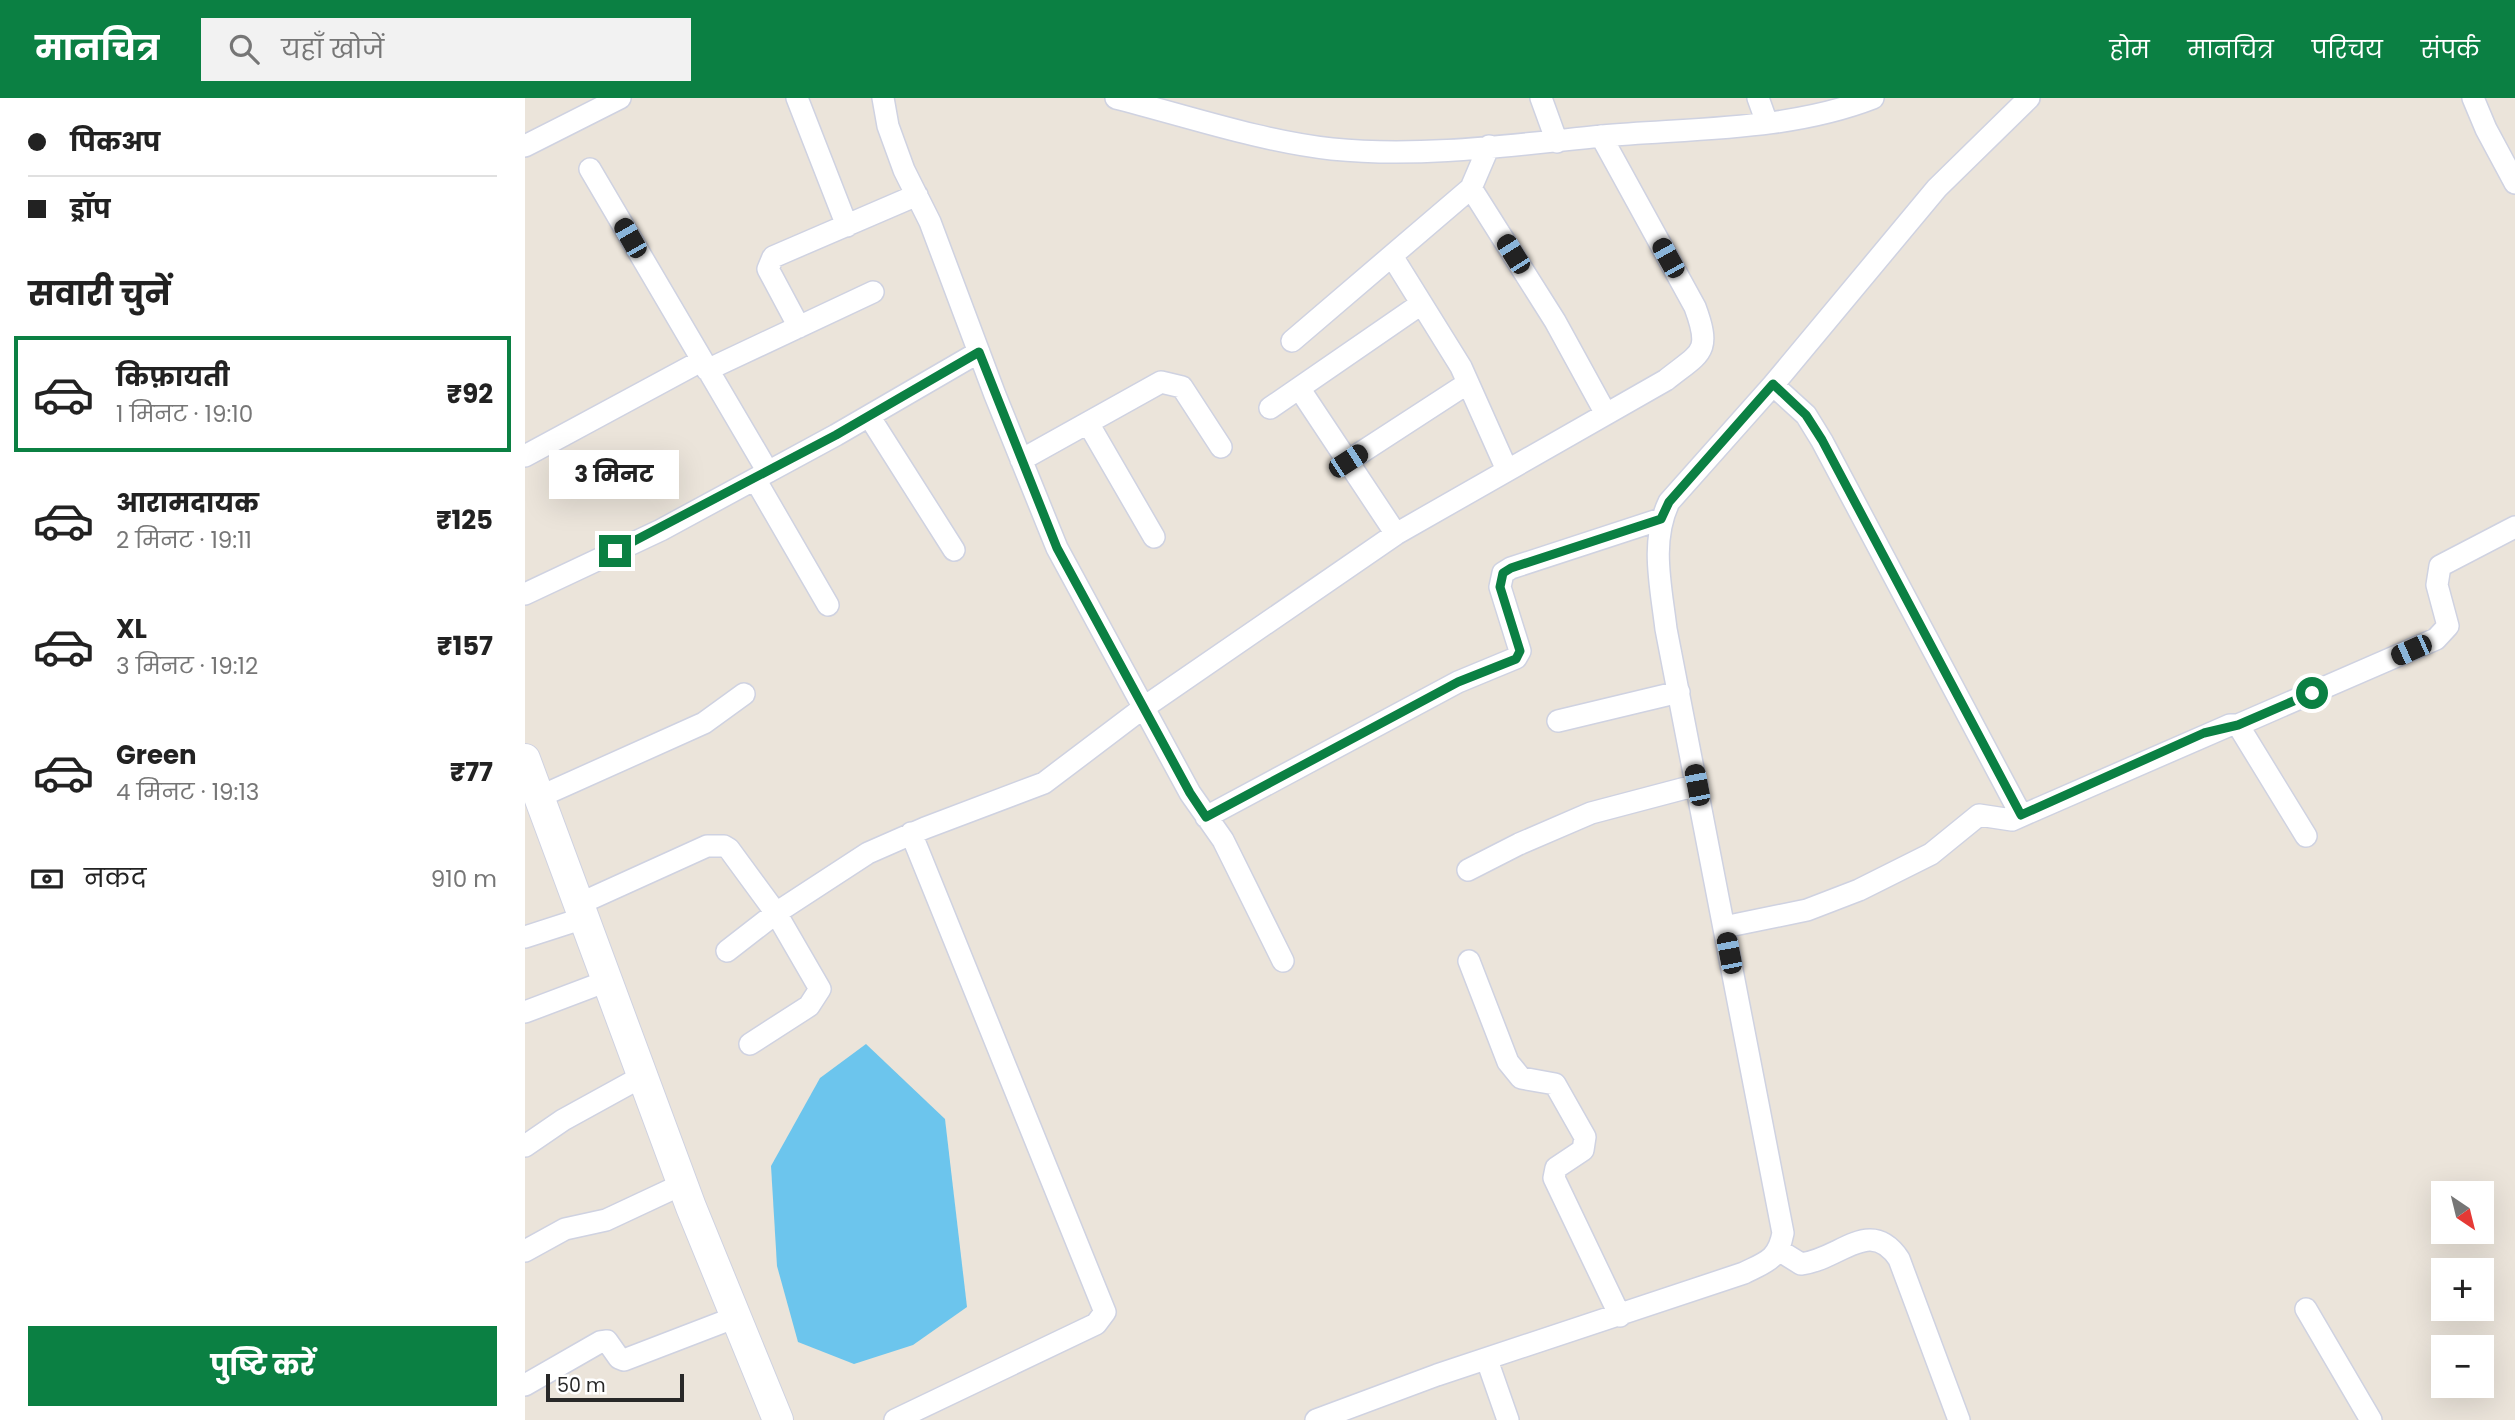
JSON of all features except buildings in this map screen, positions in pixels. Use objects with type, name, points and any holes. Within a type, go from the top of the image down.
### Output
[{"type":"street","points":[[525,146],[620,98]]},
{"type":"street","points":[[797,98],[847,226]]},
{"type":"street","points":[[883,98],[888,126],[930,222],[1057,548],[1190,793],[1223,840],[1283,961]]},
{"type":"street","points":[[1116,98],[1178,106],[1331,149],[1402,152],[1767,124],[1873,98]]},
{"type":"street","points":[[1541,98],[1557,142]]},
{"type":"street","points":[[1758,98],[1767,124]]},
{"type":"street","points":[[1315,1420],[1744,1273],[1771,1259],[1780,1251],[1783,1234],[1666,629],[1657,551],[1661,519],[1669,502],[1773,384],[1937,188],[2029,98]]},
{"type":"street","points":[[2473,98],[2515,183]]},
{"type":"street","points":[[727,951],[844,866],[911,834],[1044,783],[1143,708],[1396,534],[1666,380],[1699,354],[1705,334],[1695,307],[1601,136]]},
{"type":"street","points":[[1292,341],[1471,188],[1489,146]]},
{"type":"street","points":[[590,169],[704,366],[828,605]]},
{"type":"street","points":[[1471,188],[1555,321],[1606,414]]},
{"type":"street","points":[[799,327],[768,269],[773,257],[917,195]]},
{"type":"street","points":[[1392,256],[1468,383],[1507,470]]},
{"type":"street","points":[[525,456],[704,366],[799,327],[873,292]]},
{"type":"street","points":[[1270,408],[1421,303]]},
{"type":"street","points":[[525,594],[661,530],[869,416],[979,352]]},
{"type":"street","points":[[1021,460],[1161,382],[1182,387],[1221,447]]},
{"type":"street","points":[[1348,461],[1468,383]]},
{"type":"street","points":[[1773,384],[1806,415],[1822,440],[2021,815]]},
{"type":"street","points":[[1299,388],[1396,534]]},
{"type":"street","points":[[869,416],[954,550]]},
{"type":"street","points":[[1088,423],[1154,537]]},
{"type":"street","points":[[1206,817],[1458,682],[1516,659],[1520,651],[1500,587],[1503,573],[1511,568],[1661,519]]},
{"type":"street","points":[[1724,927],[1807,910],[1859,890],[1931,854],[1979,815],[2012,820],[2204,733],[2238,725],[2436,639],[2448,626],[2437,585],[2440,566],[2515,527]]},
{"type":"street","points":[[1558,721],[1679,692]]},
{"type":"street","points":[[539,797],[704,723],[744,694]]},
{"type":"street","points":[[2238,725],[2306,836]]},
{"type":"street","points":[[525,760],[683,1184],[778,1420]]},
{"type":"street","points":[[1468,870],[1519,844],[1591,813],[1697,785]]},
{"type":"street","points":[[895,1420],[1096,1324],[1105,1312],[911,834]]},
{"type":"street","points":[[525,937],[707,846],[723,846],[776,913],[820,989],[809,1006],[750,1044]]},
{"type":"street","points":[[1469,961],[1508,1062],[1521,1078],[1555,1084],[1585,1137],[1583,1150],[1556,1168],[1554,1178],[1620,1316]]},
{"type":"street","points":[[525,1012],[607,981]]},
{"type":"street","points":[[525,1146],[563,1120],[643,1076]]},
{"type":"street","points":[[525,1251],[565,1229],[606,1220],[683,1184]]},
{"type":"street","points":[[1780,1251],[1801,1264],[1815,1262],[1865,1240],[1879,1239],[1891,1246],[1899,1259],[1959,1420]]},
{"type":"street","points":[[2306,1308],[2371,1420]]},
{"type":"street","points":[[525,1385],[600,1342],[607,1341],[619,1358],[624,1360],[736,1317]]},
{"type":"street","points":[[1487,1360],[1508,1420]]},
{"type":"water","points":[[866,1044],[945,1119],[967,1307],[913,1345],[854,1364],[798,1342],[777,1266],[771,1166],[820,1078]]},
{"type":"route","points":[[615,551],[661,530],[836,435],[979,352],[1057,548],[1190,793],[1206,817],[1458,682],[1516,659],[1520,651],[1500,587],[1503,573],[1511,568],[1661,519],[1669,502],[1773,384],[1799,406],[1822,440],[2021,815],[2204,733],[2238,725],[2312,693]]}]
